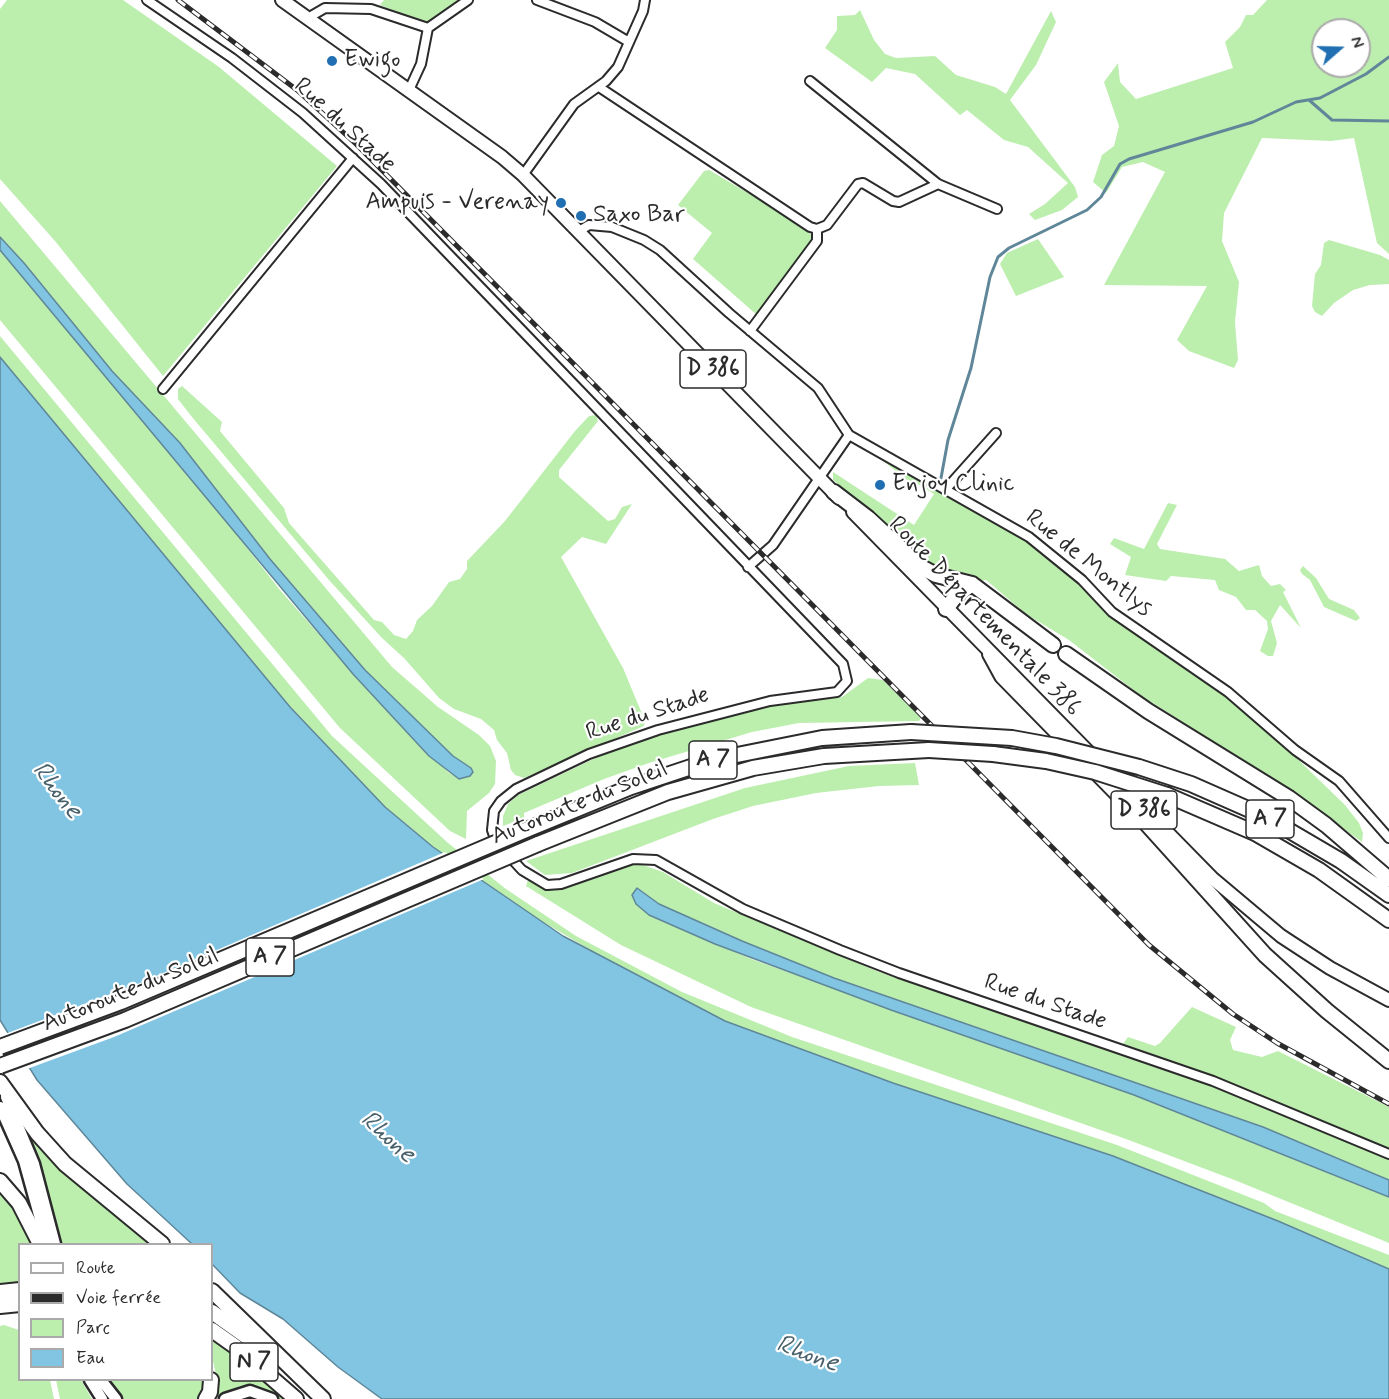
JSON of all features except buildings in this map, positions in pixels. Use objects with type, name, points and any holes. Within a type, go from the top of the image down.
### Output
[{"type":"highway","points":[[834,492],[868,518],[921,567],[936,575],[972,584],[1053,645]]},
{"type":"highway","points":[[946,609],[955,597],[972,584]]},
{"type":"highway","points":[[990,654],[1002,676],[1145,822],[1265,955],[1319,1005],[1389,1060]]},
{"type":"highway","points":[[1066,654],[1148,711],[1289,798],[1326,825],[1389,879]]},
{"type":"highway","name":"Autoroute du Soleil","points":[[0,1047],[121,1002],[631,787],[712,760],[822,738],[911,732],[1012,738],[1056,746],[1139,767],[1191,784],[1266,817],[1341,861],[1389,896]]},
{"type":"highway","name":"Autoroute du Soleil","points":[[0,1066],[124,1020],[538,844],[668,792],[743,770],[824,756],[929,750],[993,754],[1046,761],[1095,772],[1167,795],[1255,832],[1319,870],[1389,920]]},
{"type":"highway","points":[[0,1084],[52,1152],[160,1243]]},
{"type":"highway","points":[[0,1181],[19,1203],[39,1243]]},
{"type":"highway","points":[[0,1292],[18,1290]]},
{"type":"highway","points":[[213,1292],[256,1332],[278,1358]]},
{"type":"highway","points":[[0,1306],[18,1304]]},
{"type":"highway","name":"N 7","points":[[213,1313],[278,1358],[323,1399]]},
{"type":"highway","name":"N 7","points":[[213,1331],[236,1347],[296,1399]]},
{"type":"highway","points":[[206,1399],[210,1381]]},
{"type":"main road","name":"Route Départementale 386","points":[[282,0],[523,175],[1212,878],[1257,918],[1308,954],[1389,1000]]},
{"type":"main road","points":[[0,1084],[34,1164],[54,1243]]},
{"type":"main road","points":[[0,1107],[24,1161],[46,1243]]},
{"type":"main road","points":[[91,1381],[102,1399]]},
{"type":"main road","points":[[102,1381],[116,1399]]},
{"type":"main road","points":[[225,1399],[250,1391],[272,1399]]},
{"type":"street","name":"Rue du Stade","points":[[147,0],[252,73],[303,113],[381,184],[748,567],[837,656],[846,672],[843,687],[829,694],[770,701],[623,740],[516,789],[501,801],[494,811],[492,830],[496,842],[522,870],[547,885],[561,884],[633,859],[656,861],[743,909],[840,950],[899,973],[1213,1081],[1389,1154]]},
{"type":"street","points":[[371,9],[378,0]]},
{"type":"street","points":[[409,90],[421,64],[428,28],[468,0]]},
{"type":"street","points":[[537,0],[595,22],[629,42]]},
{"type":"street","points":[[523,175],[574,104],[599,87],[618,67],[645,0]]},
{"type":"street","points":[[310,20],[325,8],[371,9],[428,28]]},
{"type":"street","points":[[810,81],[938,184],[997,209]]},
{"type":"street","points":[[599,87],[810,227],[817,229],[827,225],[858,184],[863,183],[893,201],[899,202],[938,184]]},
{"type":"street","points":[[163,389],[352,158]]},
{"type":"street","name":"Rue de Montlys","points":[[579,231],[589,225],[612,227],[646,240],[675,261],[750,331],[818,388],[849,435],[1029,537],[1082,580],[1112,612],[1228,692],[1312,763],[1346,786],[1389,838]]},
{"type":"street","points":[[750,331],[817,241],[817,229]]},
{"type":"street","points":[[946,489],[996,434]]},
{"type":"street","points":[[748,567],[772,545],[849,435]]},
{"type":"green space","points":[[7,0],[123,0],[219,67],[337,166],[163,376],[55,241],[0,179],[0,9]]},
{"type":"green space","points":[[384,0],[461,0],[430,22],[422,22],[380,5]]},
{"type":"green space","points":[[1267,0],[1389,0],[1389,254],[1377,243],[1354,138],[1331,141],[1262,138],[1224,213],[1222,241],[1239,282],[1235,322],[1238,360],[1234,368],[1189,351],[1177,340],[1207,286],[1104,285],[1165,172],[1143,162],[1122,167],[1106,193],[1093,182],[1102,155],[1114,146],[1119,126],[1104,82],[1118,63],[1120,82],[1136,99],[1233,68],[1225,42],[1240,27],[1246,15],[1253,15]]},
{"type":"green space","points":[[860,10],[874,40],[885,54],[896,58],[935,56],[956,75],[995,87],[1006,94],[1051,11],[1056,22],[1036,65],[1010,100],[1075,187],[1078,197],[1062,210],[1035,220],[1029,214],[1045,204],[1068,183],[1028,147],[1004,140],[967,110],[960,115],[915,74],[886,68],[872,82],[825,48],[837,30],[837,16],[855,15]]},
{"type":"green space","points":[[709,170],[775,209],[813,236],[813,241],[757,315],[693,259],[712,233],[678,205],[704,171]]},
{"type":"green space","points":[[0,201],[392,667],[438,707],[479,735],[490,746],[496,761],[495,784],[489,793],[467,811],[466,839],[450,831],[340,728],[0,320],[0,250],[205,494],[280,590],[373,696],[448,772],[459,779],[471,768],[453,756],[365,670],[270,559],[180,443],[112,371],[0,237]]},
{"type":"green space","points":[[1038,239],[1064,277],[1016,296],[1000,264],[1007,253]]},
{"type":"green space","points":[[1329,240],[1380,255],[1389,260],[1389,284],[1370,285],[1353,290],[1334,303],[1322,316],[1315,312],[1312,306],[1315,274],[1321,265],[1324,243]]},
{"type":"green space","points":[[0,336],[332,736],[448,843],[506,889],[576,936],[682,992],[792,1037],[1117,1145],[1264,1203],[1275,1211],[1389,1255],[1389,1269],[1278,1221],[1113,1156],[893,1083],[725,1021],[597,954],[513,904],[433,847],[385,807],[290,707],[0,357]]},
{"type":"green space","points":[[182,386],[222,422],[220,431],[284,508],[289,523],[374,620],[382,622],[394,635],[406,639],[413,631],[417,620],[432,606],[449,582],[460,579],[467,569],[467,561],[505,521],[575,431],[589,416],[596,415],[598,421],[559,470],[559,477],[608,521],[615,519],[622,507],[632,504],[606,544],[582,537],[561,557],[623,668],[645,721],[644,726],[524,778],[515,775],[511,770],[507,753],[497,740],[494,730],[481,719],[454,709],[439,698],[329,580],[178,399],[178,389]]},
{"type":"green space","points":[[868,449],[943,490],[1027,541],[1066,572],[1103,608],[1207,680],[1284,746],[1345,805],[1359,823],[1363,833],[1362,842],[1286,787],[1140,695],[1069,640],[1026,614],[986,580],[980,581],[971,575],[929,566],[833,480],[833,472],[914,525],[934,494],[913,481],[911,483]]},
{"type":"green space","points":[[1168,503],[1177,505],[1157,544],[1160,549],[1225,559],[1239,571],[1259,565],[1262,576],[1271,586],[1280,584],[1286,590],[1283,592],[1301,628],[1280,605],[1271,621],[1277,643],[1273,656],[1260,651],[1268,629],[1267,621],[1255,610],[1246,610],[1236,597],[1219,590],[1215,580],[1171,576],[1166,581],[1125,575],[1131,557],[1110,544],[1114,538],[1144,549]]},
{"type":"green space","points":[[1303,566],[1316,578],[1329,599],[1354,610],[1360,618],[1356,621],[1324,607],[1310,580],[1302,574],[1300,570]]},
{"type":"green space","points":[[868,678],[883,680],[921,718],[919,721],[799,723],[752,732],[604,779],[524,813],[524,818],[503,826],[503,816],[508,804],[518,795],[602,755],[678,728],[736,713],[773,705],[842,697]]},
{"type":"green space","points":[[915,763],[919,785],[879,786],[816,793],[753,806],[572,873],[545,875],[526,861],[745,788],[849,766]]},
{"type":"green space","points":[[637,863],[663,872],[714,903],[879,972],[1117,1052],[1128,1037],[1155,1046],[1160,1043],[1192,1007],[1236,1027],[1230,1040],[1233,1050],[1262,1057],[1278,1051],[1389,1107],[1389,1180],[1263,1127],[834,978],[659,904],[638,888],[673,926],[754,960],[1134,1095],[1389,1197],[1389,1243],[1126,1139],[751,1007],[621,945],[526,886],[528,880],[545,888],[568,888],[625,865]]},
{"type":"green space","points":[[33,1137],[152,1243],[60,1243],[40,1166],[30,1138]]},
{"type":"green space","points":[[0,1191],[21,1220],[32,1243],[18,1243],[18,1283],[0,1285]]},
{"type":"green space","points":[[0,1326],[18,1330],[18,1381],[50,1381],[54,1399],[0,1399]]},
{"type":"green space","points":[[213,1342],[221,1343],[287,1399],[279,1399],[270,1391],[254,1385],[240,1386],[216,1398],[212,1395],[216,1374]]},
{"type":"green space","points":[[56,1381],[82,1381],[92,1399],[60,1399]]},
{"type":"green space","points":[[108,1381],[205,1381],[198,1399],[122,1399]]},
{"type":"water","points":[[0,237],[112,371],[180,443],[270,559],[365,670],[453,756],[471,768],[473,772],[470,776],[459,779],[429,756],[353,674],[0,250]]},
{"type":"water","name":"Rhone","points":[[0,357],[290,707],[385,807],[433,847],[563,936],[725,1021],[893,1083],[1113,1156],[1278,1221],[1389,1269],[1389,1399],[382,1399],[338,1367],[283,1319],[240,1293],[213,1265],[213,1243],[191,1243],[127,1184],[37,1080],[0,1020]]},
{"type":"water","points":[[637,888],[659,904],[834,978],[1263,1127],[1389,1180],[1389,1197],[1134,1095],[891,1010],[715,944],[649,915],[636,904],[632,895]]},
{"type":"pier","points":[[445,852],[484,879],[114,1037],[27,1069],[5,1034],[140,983]]},
{"type":"waterway","points":[[941,478],[948,440],[971,368],[990,277],[998,257],[1009,248],[1087,210],[1101,197],[1120,164],[1129,159],[1253,122],[1296,102],[1320,98],[1366,74],[1389,57]]},
{"type":"waterway","points":[[1309,100],[1332,120],[1389,121]]},
{"type":"railway","points":[[178,0],[297,90],[356,144],[1149,945],[1233,1014],[1277,1043],[1389,1104]]},
{"type":"place","name":"Ewigo","points":[[332,61]]},
{"type":"place","name":"Ampuis - Verenay","points":[[561,203]]},
{"type":"place","name":"Saxo Bar","points":[[581,216]]},
{"type":"place","name":"Enjoy Clinic","points":[[880,485]]}]
